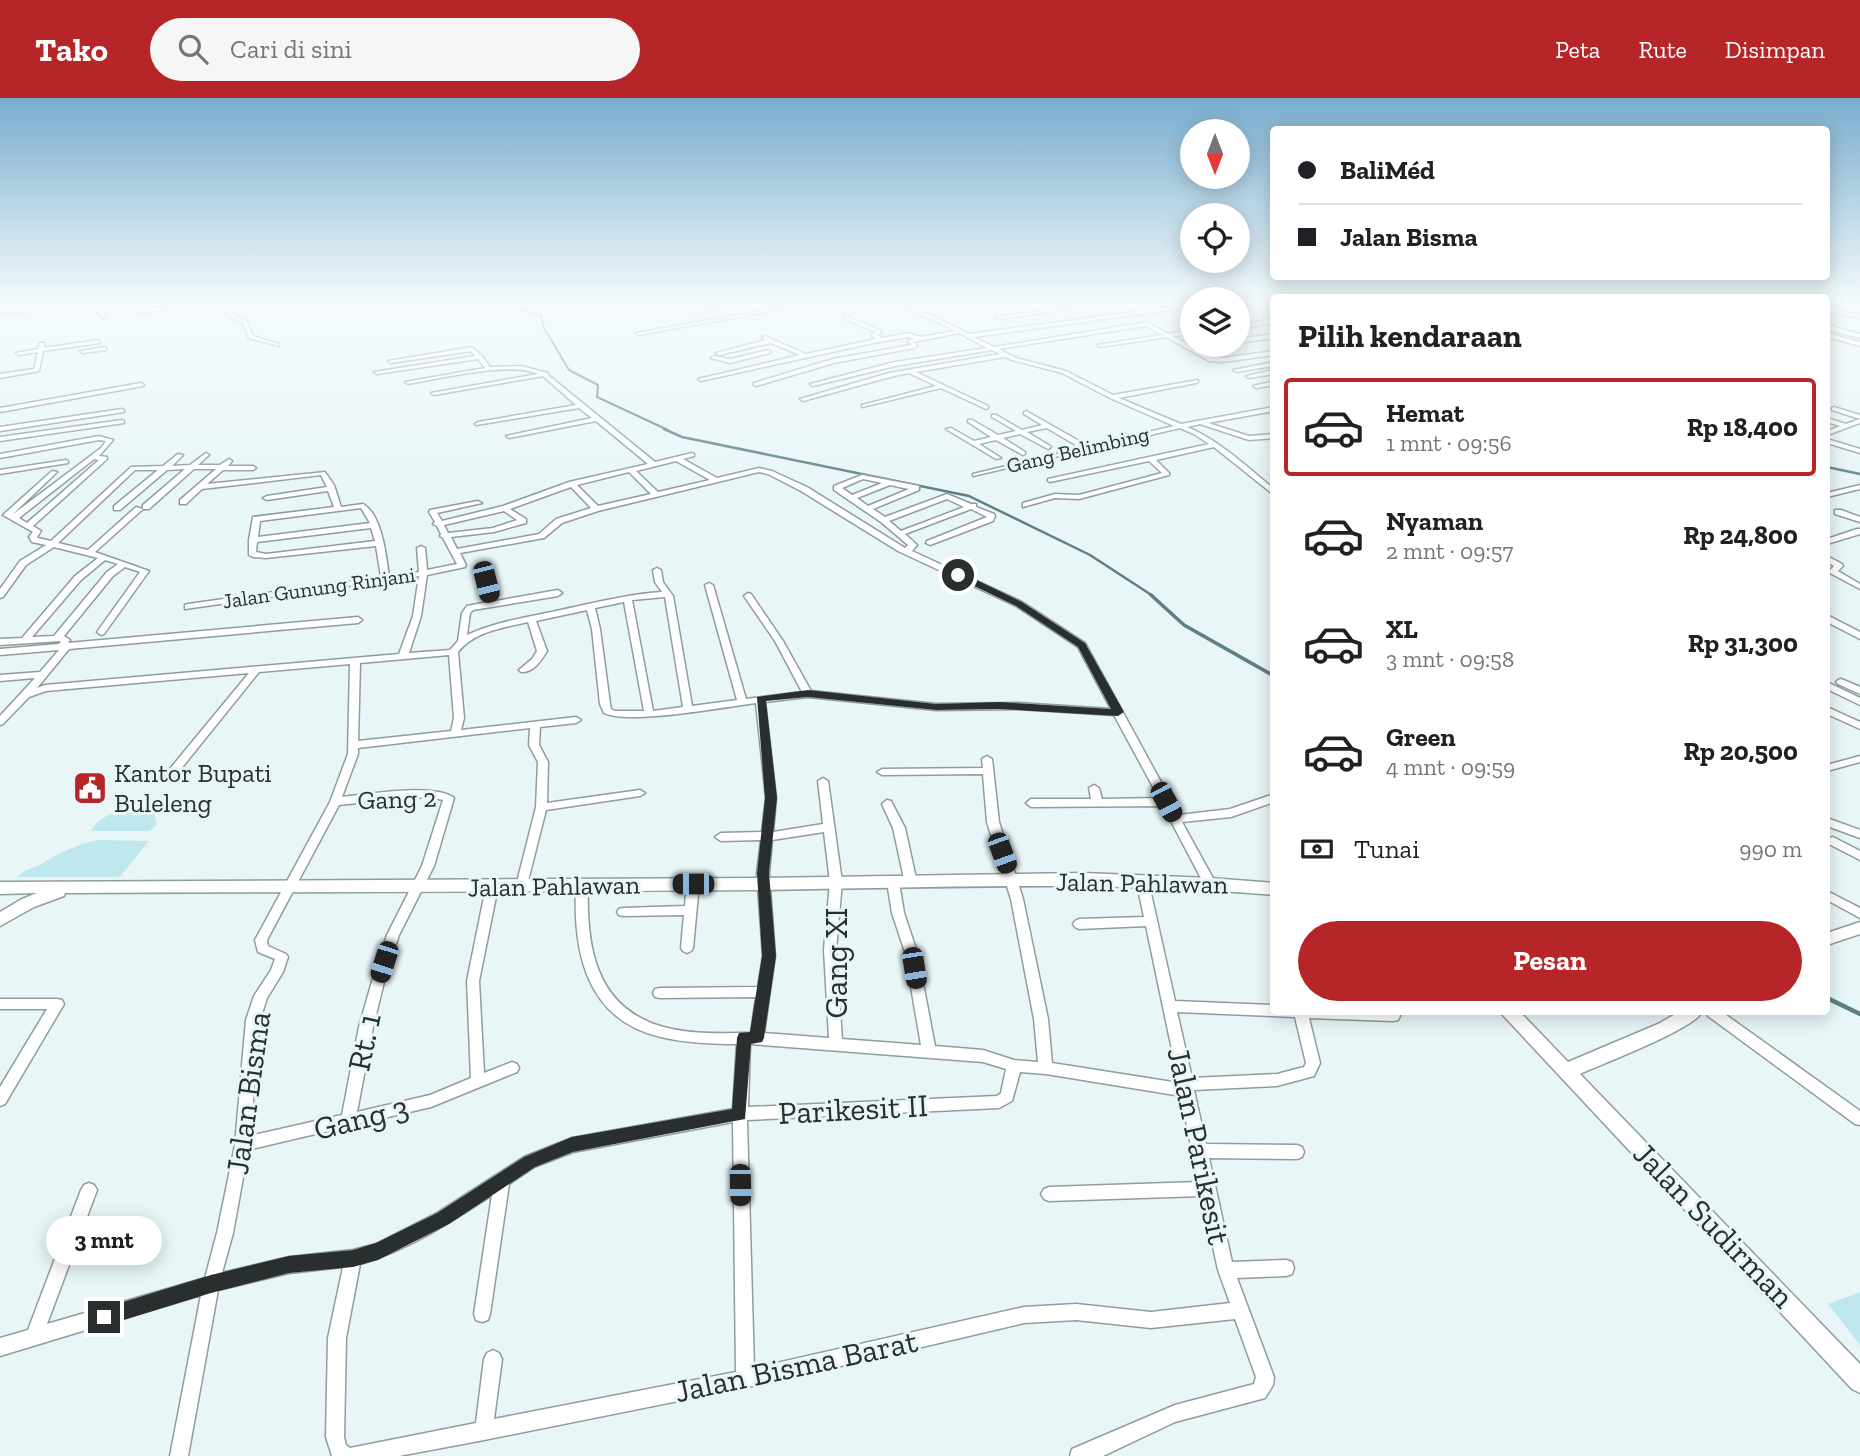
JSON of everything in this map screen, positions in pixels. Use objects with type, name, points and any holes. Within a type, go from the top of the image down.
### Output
[{"type":"main road","name":"Jalan Pahlawan","points":[[1,888],[292,885],[492,887],[1142,880],[1270,888]]},
{"type":"main road","points":[[0,920],[38,898],[88,887]]},
{"type":"main road","points":[[1830,939],[1857,933]]},
{"type":"main road","points":[[1512,1015],[1566,1071],[1688,1015]]},
{"type":"main road","name":"Jalan Sudirman","points":[[1566,1071],[1860,1381]]},
{"type":"street","points":[[0,376],[37,370],[38,365]]},
{"type":"street","points":[[377,373],[423,365]]},
{"type":"street","points":[[486,365],[489,369]]},
{"type":"street","points":[[701,379],[758,365]]},
{"type":"street","points":[[756,384],[818,365]]},
{"type":"street","points":[[813,384],[890,365]]},
{"type":"street","points":[[803,399],[909,371],[943,365]]},
{"type":"street","points":[[1035,365],[1064,372],[1112,397],[1181,426],[1216,445],[1270,490]]},
{"type":"street","points":[[1236,370],[1265,365]]},
{"type":"street","points":[[408,382],[489,369],[527,367],[546,374],[580,406],[654,465]]},
{"type":"street","points":[[909,371],[986,407]]},
{"type":"street","points":[[1249,376],[1270,373]]},
{"type":"street","points":[[434,393],[546,374]]},
{"type":"street","points":[[1112,397],[1196,382]]},
{"type":"street","points":[[1256,386],[1270,384]]},
{"type":"street","points":[[0,416],[110,397],[116,394],[118,389],[141,385]]},
{"type":"street","points":[[864,406],[940,387]]},
{"type":"street","points":[[478,424],[580,406]]},
{"type":"street","points":[[1834,409],[1860,419]]},
{"type":"street","points":[[0,410],[18,411]]},
{"type":"street","name":"Gang Belimbing","points":[[975,475],[1181,426],[1270,410]]},
{"type":"street","points":[[18,411],[19,426]]},
{"type":"street","points":[[0,429],[122,411]]},
{"type":"street","points":[[1026,413],[1086,448]]},
{"type":"street","points":[[994,416],[1048,447]]},
{"type":"street","points":[[509,436],[597,419]]},
{"type":"street","points":[[1830,432],[1860,419]]},
{"type":"street","points":[[970,421],[1023,453]]},
{"type":"street","points":[[1830,421],[1846,426]]},
{"type":"street","points":[[0,439],[122,422]]},
{"type":"street","points":[[1200,422],[1249,438],[1270,436]]},
{"type":"street","points":[[973,443],[1046,426]]},
{"type":"street","points":[[949,429],[998,458]]},
{"type":"street","points":[[0,456],[109,438],[110,442],[14,518]]},
{"type":"street","points":[[1830,442],[1860,451]]},
{"type":"street","points":[[0,472],[68,458],[72,444]]},
{"type":"street","points":[[1050,480],[1216,445]]},
{"type":"street","points":[[43,458],[46,447]]},
{"type":"street","points":[[117,508],[180,454]]},
{"type":"street","points":[[89,553],[206,455]]},
{"type":"street","points":[[437,524],[505,508],[572,484],[692,455]]},
{"type":"street","points":[[29,525],[105,458],[91,457]]},
{"type":"street","points":[[677,459],[716,480]]},
{"type":"street","points":[[1026,505],[1059,496],[1079,497],[1167,474],[1151,459]]},
{"type":"street","points":[[183,502],[224,465]]},
{"type":"street","points":[[0,596],[23,563],[53,544],[133,468],[224,465],[253,468]]},
{"type":"street","points":[[455,552],[541,536],[559,522],[654,493],[759,470],[770,472],[804,489],[883,539],[1019,604],[1082,645],[1209,882]]},
{"type":"street","points":[[632,471],[654,493]]},
{"type":"street","points":[[54,472],[7,515],[37,531],[34,540],[104,557],[145,572],[100,632]]},
{"type":"street","points":[[201,487],[320,473],[326,474],[337,507]]},
{"type":"street","points":[[867,509],[916,488],[862,477],[837,488],[867,509],[884,520],[902,533],[913,545],[907,551]]},
{"type":"street","points":[[851,498],[889,482]]},
{"type":"street","points":[[572,484],[596,509]]},
{"type":"street","points":[[1830,494],[1860,487]]},
{"type":"street","points":[[267,498],[331,489]]},
{"type":"street","points":[[884,520],[947,496],[989,513],[990,519],[930,542]]},
{"type":"street","points":[[403,656],[418,612],[426,573],[462,565],[430,510],[478,503]]},
{"type":"street","points":[[378,543],[253,555],[257,519],[337,507],[365,506],[374,525],[378,543],[385,577]]},
{"type":"street","points":[[902,533],[972,506]]},
{"type":"street","points":[[444,536],[494,530],[523,521],[505,508]]},
{"type":"street","points":[[1838,512],[1860,520]]},
{"type":"street","points":[[253,540],[374,525]]},
{"type":"street","points":[[1830,531],[1843,537]]},
{"type":"street","points":[[1830,541],[1860,531]]},
{"type":"street","name":"Jalan Gunung Rinjani","points":[[188,607],[426,573],[421,548]]},
{"type":"street","points":[[26,639],[78,578],[104,557]]},
{"type":"street","points":[[1830,560],[1839,566],[1833,571],[1836,574],[1860,587]]},
{"type":"street","points":[[57,638],[110,574],[122,565]]},
{"type":"street","points":[[483,567],[493,604]]},
{"type":"street","points":[[657,570],[659,582],[670,600],[688,709]]},
{"type":"street","points":[[709,585],[742,702]]},
{"type":"street","points":[[462,641],[467,610],[558,593]]},
{"type":"street","points":[[455,734],[459,718],[453,652],[462,641],[480,630],[531,618],[666,594]]},
{"type":"street","points":[[748,596],[779,641],[808,694]]},
{"type":"street","points":[[628,599],[649,714]]},
{"type":"street","points":[[591,607],[607,711],[612,714],[649,714],[808,694],[936,707],[994,705],[1118,712]]},
{"type":"street","points":[[524,670],[536,661],[542,651],[531,618]]},
{"type":"street","points":[[0,653],[358,620]]},
{"type":"street","points":[[1830,622],[1860,636]]},
{"type":"street","points":[[0,642],[57,638],[66,640],[43,675],[26,695],[4,713],[0,722]]},
{"type":"street","points":[[26,695],[45,688],[98,682],[453,652]]},
{"type":"street","points":[[292,885],[335,802],[355,745],[352,715],[355,662]]},
{"type":"street","points":[[168,778],[256,670]]},
{"type":"street","points":[[0,678],[43,675]]},
{"type":"street","points":[[1841,682],[1860,691]]},
{"type":"street","points":[[1830,687],[1860,702]]},
{"type":"street","points":[[745,1378],[740,1115],[745,1038],[765,992],[769,944],[764,884],[771,791],[760,699]]},
{"type":"street","points":[[1830,712],[1860,726]]},
{"type":"street","points":[[355,745],[576,720]]},
{"type":"street","points":[[522,886],[541,807],[543,762],[534,745],[535,725]]},
{"type":"street","points":[[1830,767],[1860,759]]},
{"type":"street","points":[[882,772],[988,765],[993,822],[1012,881],[1041,1019],[1046,1068]]},
{"type":"street","name":"Gang XI","points":[[823,781],[836,882],[830,950],[836,1043]]},
{"type":"street","points":[[1094,788],[1097,802]]},
{"type":"street","points":[[541,807],[640,793]]},
{"type":"street","name":"Gang 2","points":[[335,802],[402,795],[448,795],[447,811],[419,887]]},
{"type":"street","points":[[1175,819],[1231,813],[1270,799]]},
{"type":"street","points":[[1031,803],[1166,802]]},
{"type":"street","points":[[887,804],[899,828],[911,883]]},
{"type":"street","points":[[1830,823],[1857,830]]},
{"type":"street","points":[[722,837],[768,837],[830,827]]},
{"type":"street","points":[[1833,841],[1860,856]]},
{"type":"street","name":"Jalan Parikesit","points":[[1079,1456],[1173,1414],[1259,1392],[1265,1377],[1226,1270],[1206,1189],[1142,880]]},
{"type":"street","points":[[893,882],[898,913],[911,952],[929,1052]]},
{"type":"street","points":[[687,948],[693,884]]},
{"type":"street","name":"Jalan Bisma","points":[[179,1456],[211,1284],[225,1233],[242,1146],[253,1020],[261,996],[277,972],[282,957],[260,946],[292,885]]},
{"type":"street","points":[[582,886],[581,936],[595,982],[626,1018],[662,1032],[688,1037],[836,1043],[995,1058],[1014,1066],[1186,1088],[1278,1080],[1309,1072],[1313,1063],[1301,1015]]},
{"type":"street","name":"Rt. 1","points":[[348,1122],[366,1027],[379,978],[393,935],[419,887]]},
{"type":"street","points":[[478,1083],[473,981],[492,887]]},
{"type":"street","points":[[1830,897],[1860,914]]},
{"type":"street","points":[[623,912],[689,910]]},
{"type":"street","points":[[1079,924],[1150,921]]},
{"type":"street","points":[[660,993],[765,992]]},
{"type":"street","points":[[0,1004],[57,1004],[0,1100]]},
{"type":"street","points":[[1168,1006],[1270,1012]]},
{"type":"street","points":[[1347,1015],[1393,1016]]},
{"type":"street","points":[[1717,1015],[1860,1119]]},
{"type":"street","name":"Parikesit II","points":[[353,1258],[378,1251],[419,1232],[502,1179],[549,1152],[572,1144],[740,1115],[999,1102],[1007,1097],[1014,1066]]},
{"type":"street","name":"Gang 3","points":[[242,1146],[431,1101],[512,1068]]},
{"type":"street","points":[[1199,1151],[1297,1152]]},
{"type":"street","points":[[482,1314],[502,1179]]},
{"type":"street","points":[[1049,1194],[1206,1189]]},
{"type":"street","points":[[34,1337],[89,1190]]},
{"type":"street","points":[[0,1347],[211,1284],[289,1265],[353,1258],[337,1338],[335,1437],[341,1454],[348,1456]]},
{"type":"street","points":[[1226,1270],[1286,1268]]},
{"type":"street","name":"Jalan Bisma Barat","points":[[354,1456],[745,1378],[1046,1312],[1151,1320],[1241,1310]]},
{"type":"street","points":[[484,1431],[493,1359]]},
{"type":"shaded area","points":[[134,808],[152,809],[157,824],[150,831],[91,831],[99,821],[110,815]]},
{"type":"shaded area","points":[[97,840],[149,841],[120,877],[18,877],[68,850]]},
{"type":"shaded area","points":[[1860,1292],[1860,1345],[1828,1304]]},
{"type":"waterway","points":[[566,365],[569,370],[598,385],[597,397],[668,430]]},
{"type":"waterway","points":[[664,429],[682,437],[969,496],[1090,555],[1153,596]]},
{"type":"waterway","points":[[1830,468],[1860,474]]},
{"type":"waterway","points":[[1151,595],[1184,625],[1270,674]]},
{"type":"waterway","points":[[1830,999],[1860,1014]]},
{"type":"place","name":"Kantor Bupati Buleleng","points":[[90,788]]},
{"type":"route","points":[[104,1317],[211,1284],[289,1265],[353,1258],[378,1251],[443,1218],[529,1162],[572,1144],[740,1115],[744,1038],[757,1038],[769,956],[763,873],[771,791],[767,776],[767,744],[760,699],[785,695],[837,695],[936,707],[1000,705],[1118,712],[1082,645],[1019,604],[976,586],[958,575]]}]
